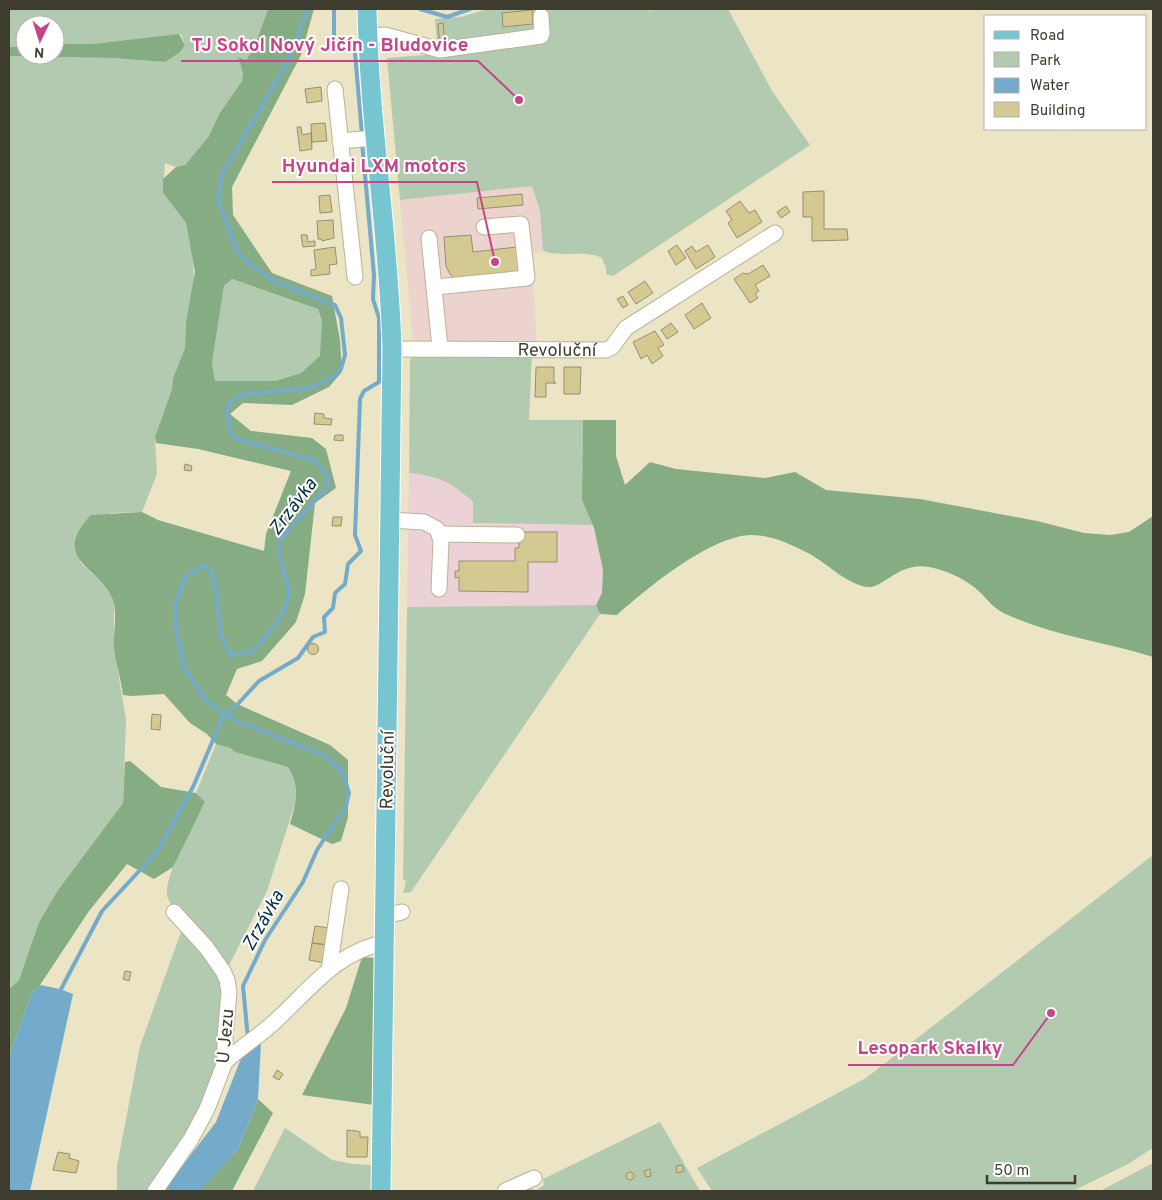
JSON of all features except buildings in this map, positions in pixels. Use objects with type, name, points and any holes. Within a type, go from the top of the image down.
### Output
[{"type":"main road","name":"Revoluční","points":[[368,24],[366,139],[387,260],[392,349],[389,520],[389,909],[385,942],[381,1191]]},
{"type":"street","points":[[368,24],[386,35],[440,50],[540,36],[542,33],[541,16]]},
{"type":"street","points":[[335,89],[355,277]]},
{"type":"street","points":[[340,141],[366,139]]},
{"type":"street","points":[[435,287],[527,278],[521,224],[484,227]]},
{"type":"street","name":"Revoluční","points":[[392,349],[606,350],[612,347],[626,328],[775,233]]},
{"type":"street","points":[[429,238],[440,348]]},
{"type":"street","points":[[389,520],[429,524],[434,526],[440,534],[439,589]]},
{"type":"street","points":[[440,534],[517,535]]},
{"type":"street","points":[[329,970],[341,890]]},
{"type":"street","name":"U Jezu","points":[[155,1191],[199,1124],[225,1062],[229,992],[223,971],[206,947],[174,912]]},
{"type":"street","points":[[225,1062],[240,1047],[269,1026],[329,970],[349,955],[385,942]]},
{"type":"street","points":[[505,1191],[534,1178]]},
{"type":"shaded area","points":[[532,186],[540,211],[543,251],[531,253],[537,345],[413,340],[400,200]]},
{"type":"shaded area","points":[[409,473],[435,476],[459,489],[473,502],[474,523],[593,525],[603,570],[602,594],[596,605],[407,607]]},
{"type":"green space","points":[[9,9],[268,9],[254,48],[246,60],[238,57],[243,73],[242,81],[219,114],[209,136],[185,165],[176,167],[165,163],[163,193],[186,223],[193,260],[194,284],[186,322],[185,348],[173,378],[172,389],[155,437],[157,474],[142,512],[110,513],[80,562],[104,585],[111,595],[114,605],[114,649],[126,719],[123,803],[58,890],[39,922],[19,980],[9,989],[9,56],[15,56],[15,65],[65,65],[65,57],[165,62],[185,45],[181,34],[92,44],[65,44],[65,15],[15,15],[15,47],[9,47]]},
{"type":"green space","points":[[268,9],[314,9],[301,55],[232,187],[233,215],[272,273],[332,296],[340,340],[342,372],[329,387],[292,405],[243,403],[230,414],[251,431],[312,438],[326,449],[336,488],[315,503],[305,594],[296,622],[262,661],[237,669],[226,695],[237,704],[330,745],[348,760],[348,817],[341,841],[332,844],[290,824],[296,788],[295,781],[288,767],[235,752],[230,748],[216,744],[207,734],[190,723],[164,694],[123,695],[114,649],[114,604],[109,591],[77,554],[75,544],[79,531],[91,515],[142,512],[158,520],[264,551],[266,534],[291,471],[198,449],[156,443],[155,437],[172,389],[173,378],[185,348],[186,322],[195,272],[186,223],[163,193],[163,179],[176,167],[185,165],[209,136],[219,114],[242,81],[243,73],[238,57],[246,60],[254,48]],"holes":[[[232,279],[318,309],[322,321],[320,356],[301,373],[275,381],[215,381],[212,363],[224,286]]]},
{"type":"green space","points":[[488,9],[649,9],[650,12],[652,9],[728,9],[772,91],[810,145],[613,276],[606,274],[602,258],[595,255],[558,254],[543,251],[540,211],[532,186],[400,200],[387,58],[438,54],[435,19],[461,17]]},
{"type":"green space","points":[[179,34],[185,45],[179,53],[165,62],[65,57],[65,44],[92,44]]},
{"type":"green space","points":[[9,47],[15,47],[15,56],[9,56]]},
{"type":"green space","points":[[232,279],[318,309],[322,321],[321,356],[301,373],[275,381],[215,381],[212,363],[224,286]]},
{"type":"green space","points":[[532,354],[529,420],[583,420],[582,500],[593,525],[473,523],[473,502],[458,489],[436,478],[409,473],[410,360],[413,356]]},
{"type":"green space","points":[[583,420],[616,420],[616,456],[625,485],[650,462],[676,469],[765,478],[795,472],[826,490],[920,499],[1037,521],[1084,533],[1110,535],[1129,532],[1153,516],[1153,657],[1062,634],[1026,622],[1002,612],[969,583],[941,570],[918,566],[909,568],[900,571],[879,584],[867,587],[852,582],[815,557],[801,550],[780,541],[758,535],[735,538],[717,544],[698,554],[661,579],[617,615],[600,614],[596,605],[602,593],[603,570],[594,528],[582,500]]},
{"type":"green space","points":[[596,605],[600,614],[411,892],[403,893],[406,881],[403,880],[407,607]]},
{"type":"green space","points":[[216,744],[230,748],[235,752],[288,767],[296,779],[298,794],[267,891],[227,969],[175,910],[167,895],[175,861],[205,803],[196,793]]},
{"type":"green space","points":[[130,761],[161,787],[196,793],[205,802],[173,867],[154,879],[127,864],[89,911],[40,985],[31,994],[9,1057],[9,989],[19,980],[39,922],[58,890],[123,803],[125,762]]},
{"type":"green space","points":[[1153,855],[1153,1148],[1128,1164],[1073,1191],[712,1191],[697,1168],[866,1078]]},
{"type":"green space","points":[[181,932],[199,948],[221,981],[223,994],[218,1068],[191,1128],[148,1191],[117,1191],[117,1166],[140,1046]]},
{"type":"green space","points":[[362,957],[377,958],[374,1105],[302,1095],[346,1008]]},
{"type":"green space","points":[[258,1099],[273,1113],[232,1191],[198,1191],[238,1149]]},
{"type":"green space","points":[[660,1122],[700,1191],[519,1191],[526,1188],[536,1190],[544,1185],[543,1179]]},
{"type":"green space","points":[[285,1128],[332,1160],[372,1165],[371,1191],[253,1191]]},
{"type":"green space","points":[[1153,1163],[1153,1191],[1100,1191]]},
{"type":"water","points":[[40,985],[73,994],[30,1191],[9,1191],[9,1057],[31,994]]},
{"type":"water","points":[[261,1042],[258,1099],[238,1149],[199,1191],[163,1191],[216,1122],[242,1056]]},
{"type":"waterway","name":"Zrzávka","points":[[248,1039],[243,986],[265,940],[303,882],[317,850],[346,806],[349,793],[343,773],[326,756],[236,721],[207,701],[185,670],[176,630],[175,605],[185,577],[202,566],[211,570],[216,587],[220,634],[231,655],[252,652],[277,622],[288,595],[288,586],[280,558],[279,541],[328,486],[328,476],[314,460],[234,438],[229,429],[228,405],[240,395],[309,388],[332,378],[341,369],[345,355],[341,318],[335,305],[274,281],[247,262],[236,249],[218,200],[222,174],[287,63],[308,9]]},
{"type":"waterway","points":[[334,9],[334,36],[348,44],[355,53],[362,135]]},
{"type":"waterway","points":[[420,9],[447,17],[470,9]]},
{"type":"waterway","points":[[59,993],[102,911],[156,853],[193,787],[224,714],[236,706],[259,681],[298,658],[313,637],[325,632],[324,617],[333,608],[335,593],[345,584],[348,564],[361,551],[355,535],[360,399],[364,391],[379,382],[379,318],[373,299],[374,275],[362,142]]},
{"type":"place","name":"TJ Sokol Nový Jičín - Bludovice","points":[[519,100]]},
{"type":"place","name":"Hyundai LXM motors","points":[[495,262]]},
{"type":"place","name":"Lesopark Skalky","points":[[1051,1013]]}]
